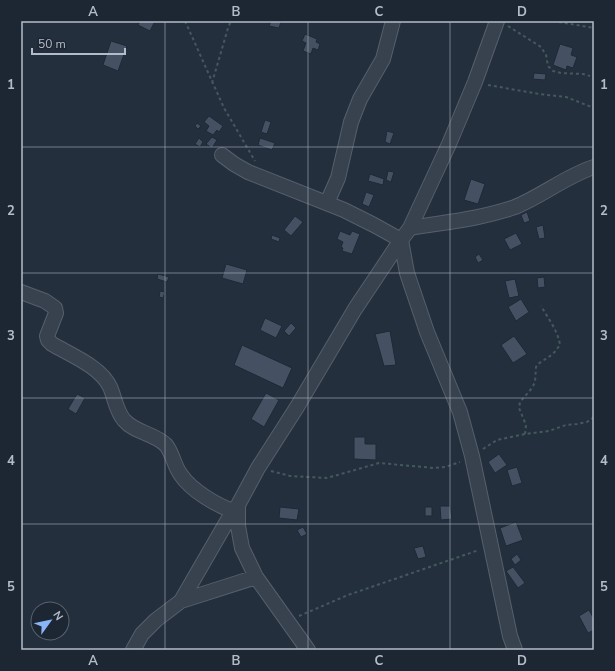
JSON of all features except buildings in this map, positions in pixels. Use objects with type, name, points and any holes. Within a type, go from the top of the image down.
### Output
[{"type":"street","points":[[327,203],[338,178],[351,122],[360,100],[383,59],[393,21]]},
{"type":"street","points":[[181,601],[258,468],[297,407],[355,310],[400,240],[410,228],[450,144],[501,23]]},
{"type":"street","points":[[222,156],[234,164],[265,179],[327,203],[374,224],[400,240],[407,273],[427,332],[460,412],[492,546],[510,636],[515,650]]},
{"type":"street","points":[[410,228],[487,216],[530,200],[594,167]]},
{"type":"street","points":[[21,292],[45,301],[55,308],[56,313],[48,332],[48,340],[52,344],[101,374],[110,387],[119,414],[124,421],[136,429],[160,440],[166,446],[181,476],[214,503],[236,508]]},
{"type":"street","points":[[236,508],[242,548],[256,577],[308,650]]},
{"type":"street","points":[[133,650],[142,634],[156,620],[181,601],[256,577]]},
{"type":"path","points":[[185,21],[224,108],[265,179]]},
{"type":"path","points":[[212,83],[231,21]]},
{"type":"path","points":[[553,21],[594,28]]},
{"type":"path","points":[[501,23],[541,47],[546,55],[548,66],[553,71],[590,76]]},
{"type":"path","points":[[475,82],[501,88],[566,97],[594,108]]},
{"type":"path","points":[[525,434],[526,425],[519,408],[520,402],[532,388],[536,367],[538,364],[553,354],[560,345],[559,339],[551,323],[540,306]]},
{"type":"path","points":[[258,468],[290,476],[327,478],[379,463],[434,468],[444,467],[472,458],[497,440],[525,434],[549,432],[566,425],[587,422],[594,417]]},
{"type":"path","points":[[287,621],[348,595],[492,546]]}]
